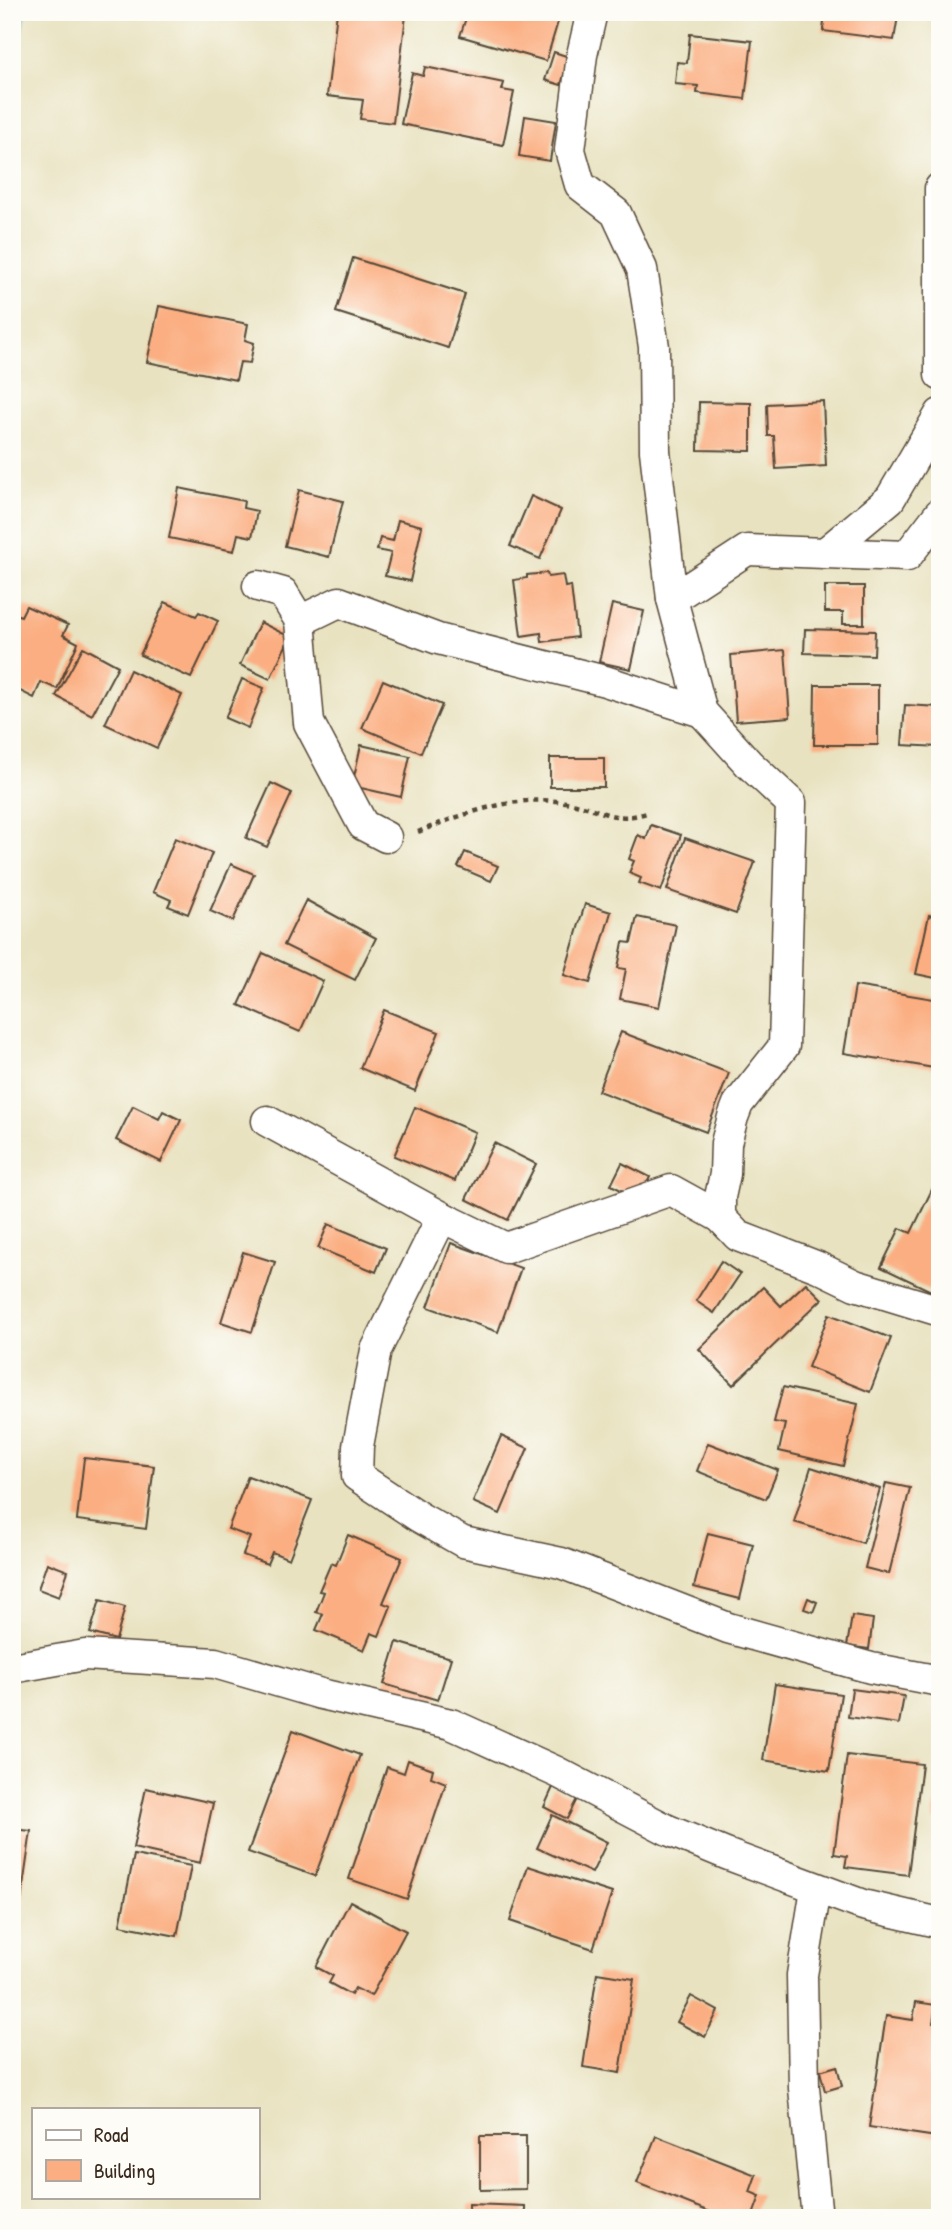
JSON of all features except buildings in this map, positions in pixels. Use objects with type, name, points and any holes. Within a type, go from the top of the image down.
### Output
[{"type":"street","points":[[592,12],[582,55],[570,150],[580,185],[616,213],[642,269],[654,347],[655,451],[673,599],[702,712],[790,803],[784,1046],[738,1104],[733,1117],[726,1143],[720,1217]]},
{"type":"street","points":[[940,188],[940,375]]},
{"type":"street","points":[[825,553],[890,499],[940,414]]},
{"type":"street","points":[[673,599],[747,550],[907,556],[940,513]]},
{"type":"street","points":[[258,586],[282,593],[300,621],[309,723],[363,825],[386,836]]},
{"type":"street","points":[[300,621],[339,602],[438,639],[605,681],[702,712]]},
{"type":"street","points":[[267,1121],[442,1217],[506,1248],[671,1190],[720,1217],[738,1237],[818,1267],[855,1285],[940,1311]]},
{"type":"street","points":[[442,1217],[376,1350],[358,1446],[357,1476],[463,1542],[561,1563],[728,1628],[872,1668],[940,1681]]},
{"type":"street","points":[[12,1668],[85,1655],[215,1663],[321,1694],[451,1724],[557,1772],[668,1830],[816,1889],[863,1905],[940,1923]]},
{"type":"street","points":[[816,1889],[802,1975],[804,2088],[817,2218]]},
{"type":"path","points":[[386,836],[410,835],[496,805],[530,801],[571,803],[609,816],[633,817],[650,812]]},
{"type":"waterway","points":[[12,57],[21,12]]}]
